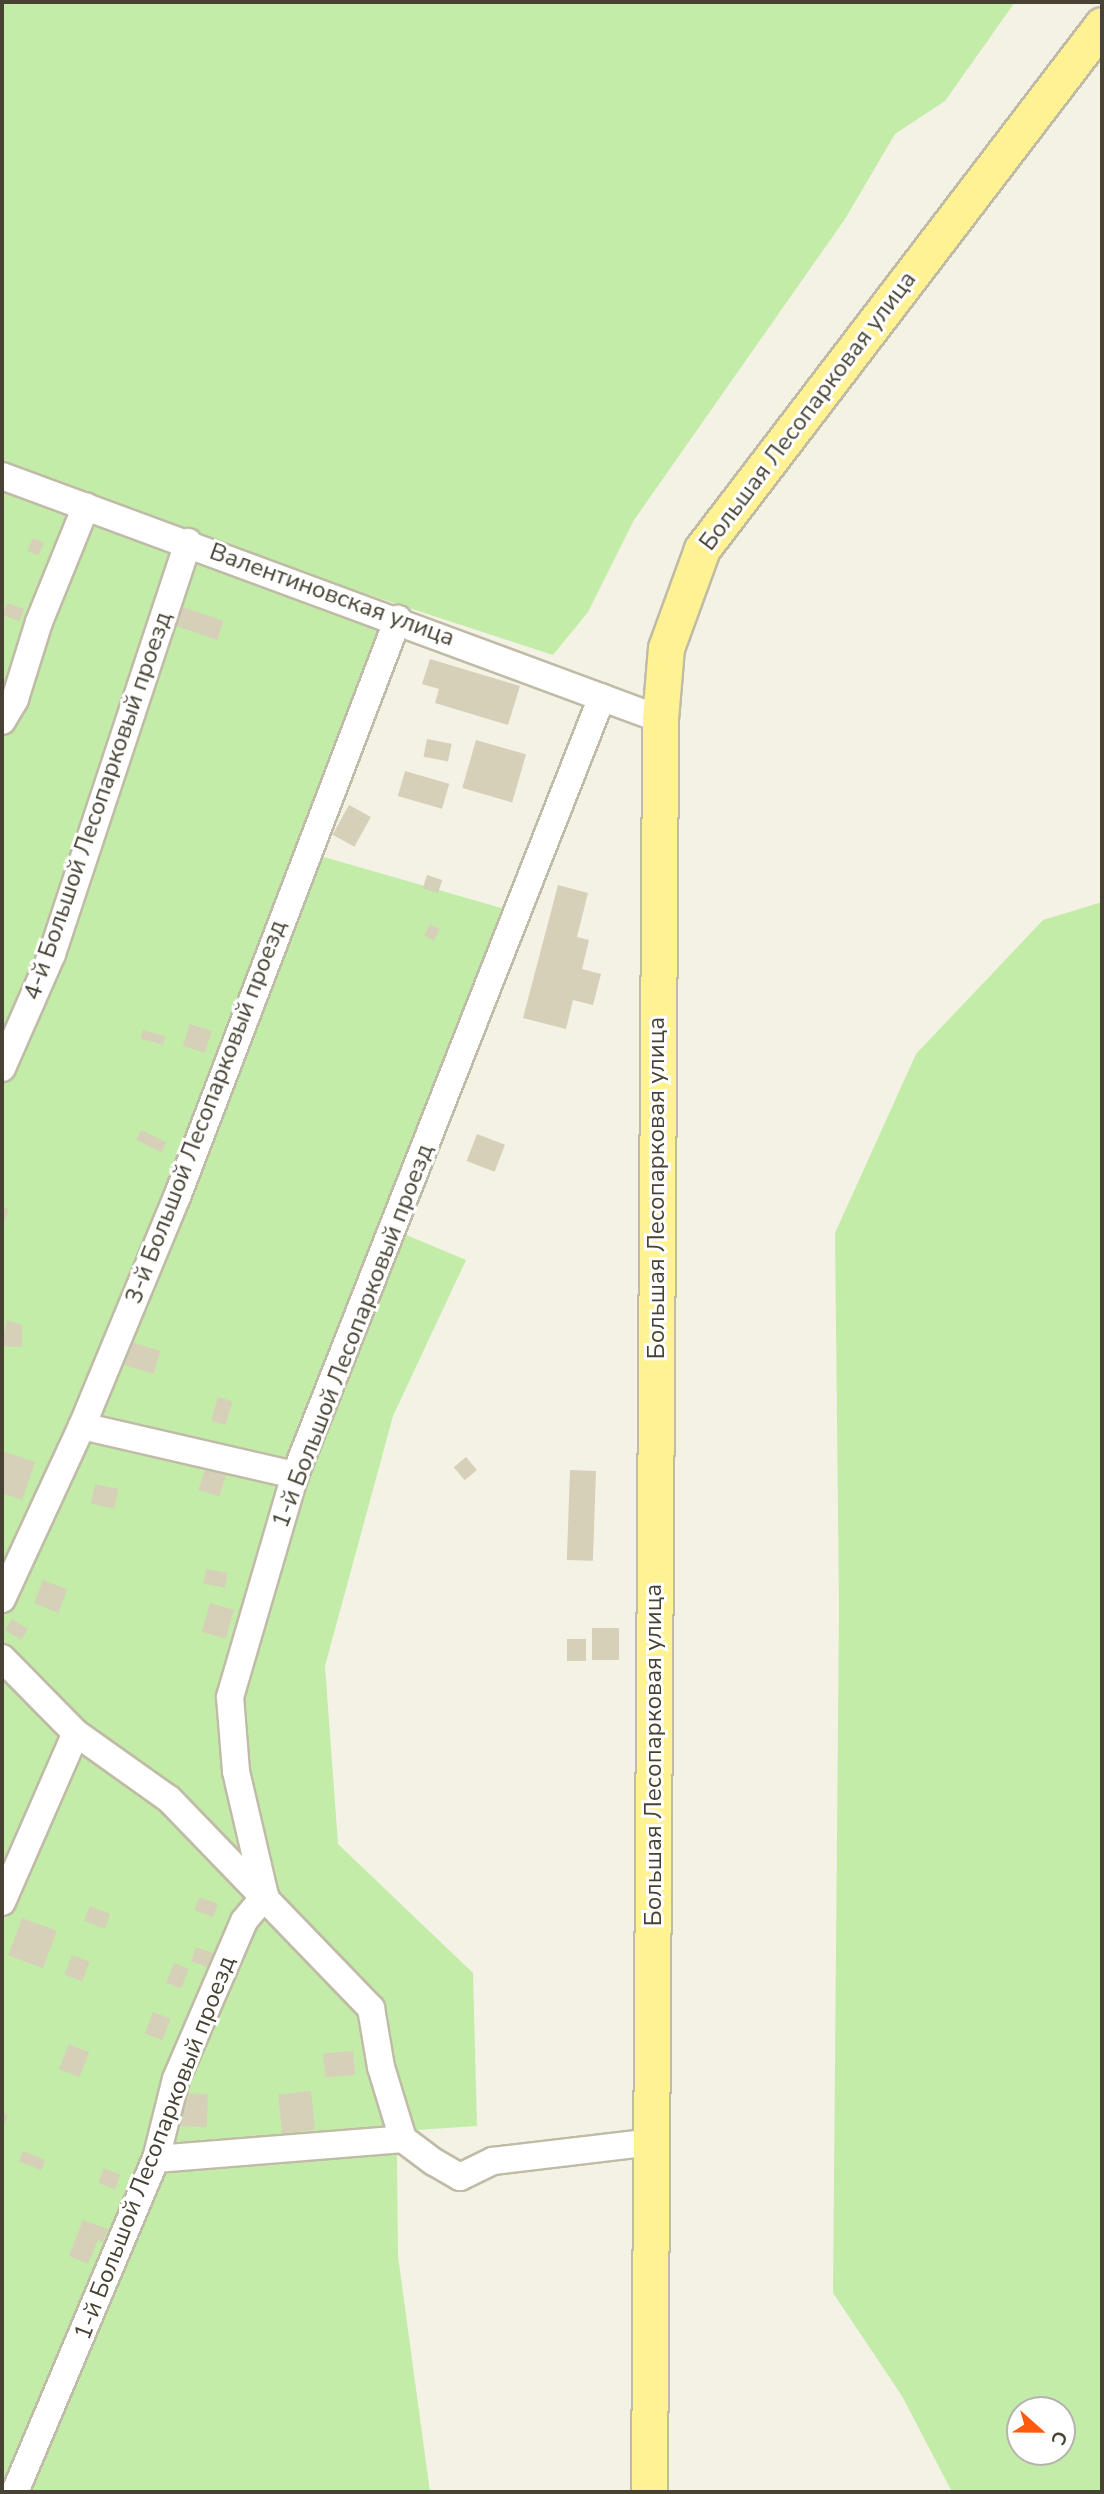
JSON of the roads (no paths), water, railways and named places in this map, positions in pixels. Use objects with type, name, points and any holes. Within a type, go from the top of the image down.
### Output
[{"type":"main road","name":"Большая Лесопарковая улица","points":[[649,2492],[660,719],[666,648],[702,549],[1102,25]]},
{"type":"street","name":"Валентиновская улица","points":[[2,476],[398,619],[660,719]]},
{"type":"street","points":[[2,721],[15,698],[39,622],[86,506]]},
{"type":"street","name":"4-й Большой Лесопарковый проезд","points":[[2,1068],[52,954],[188,542]]},
{"type":"street","name":"3-й Большой Лесопарковый проезд","points":[[2,1599],[82,1426],[177,1197],[398,619]]},
{"type":"street","name":"1-й Большой Лесопарковый проезд","points":[[15,2492],[156,2159],[176,2079],[244,1921],[265,1896],[236,1771],[230,1697],[295,1475],[602,697]]},
{"type":"street","points":[[82,1426],[295,1475]]},
{"type":"street","points":[[2,1658],[76,1733],[169,1799],[371,2008],[381,2067],[403,2139]]},
{"type":"street","points":[[2,1902],[76,1733]]},
{"type":"street","points":[[156,2159],[403,2139],[460,2177],[493,2161],[652,2142]]}]
